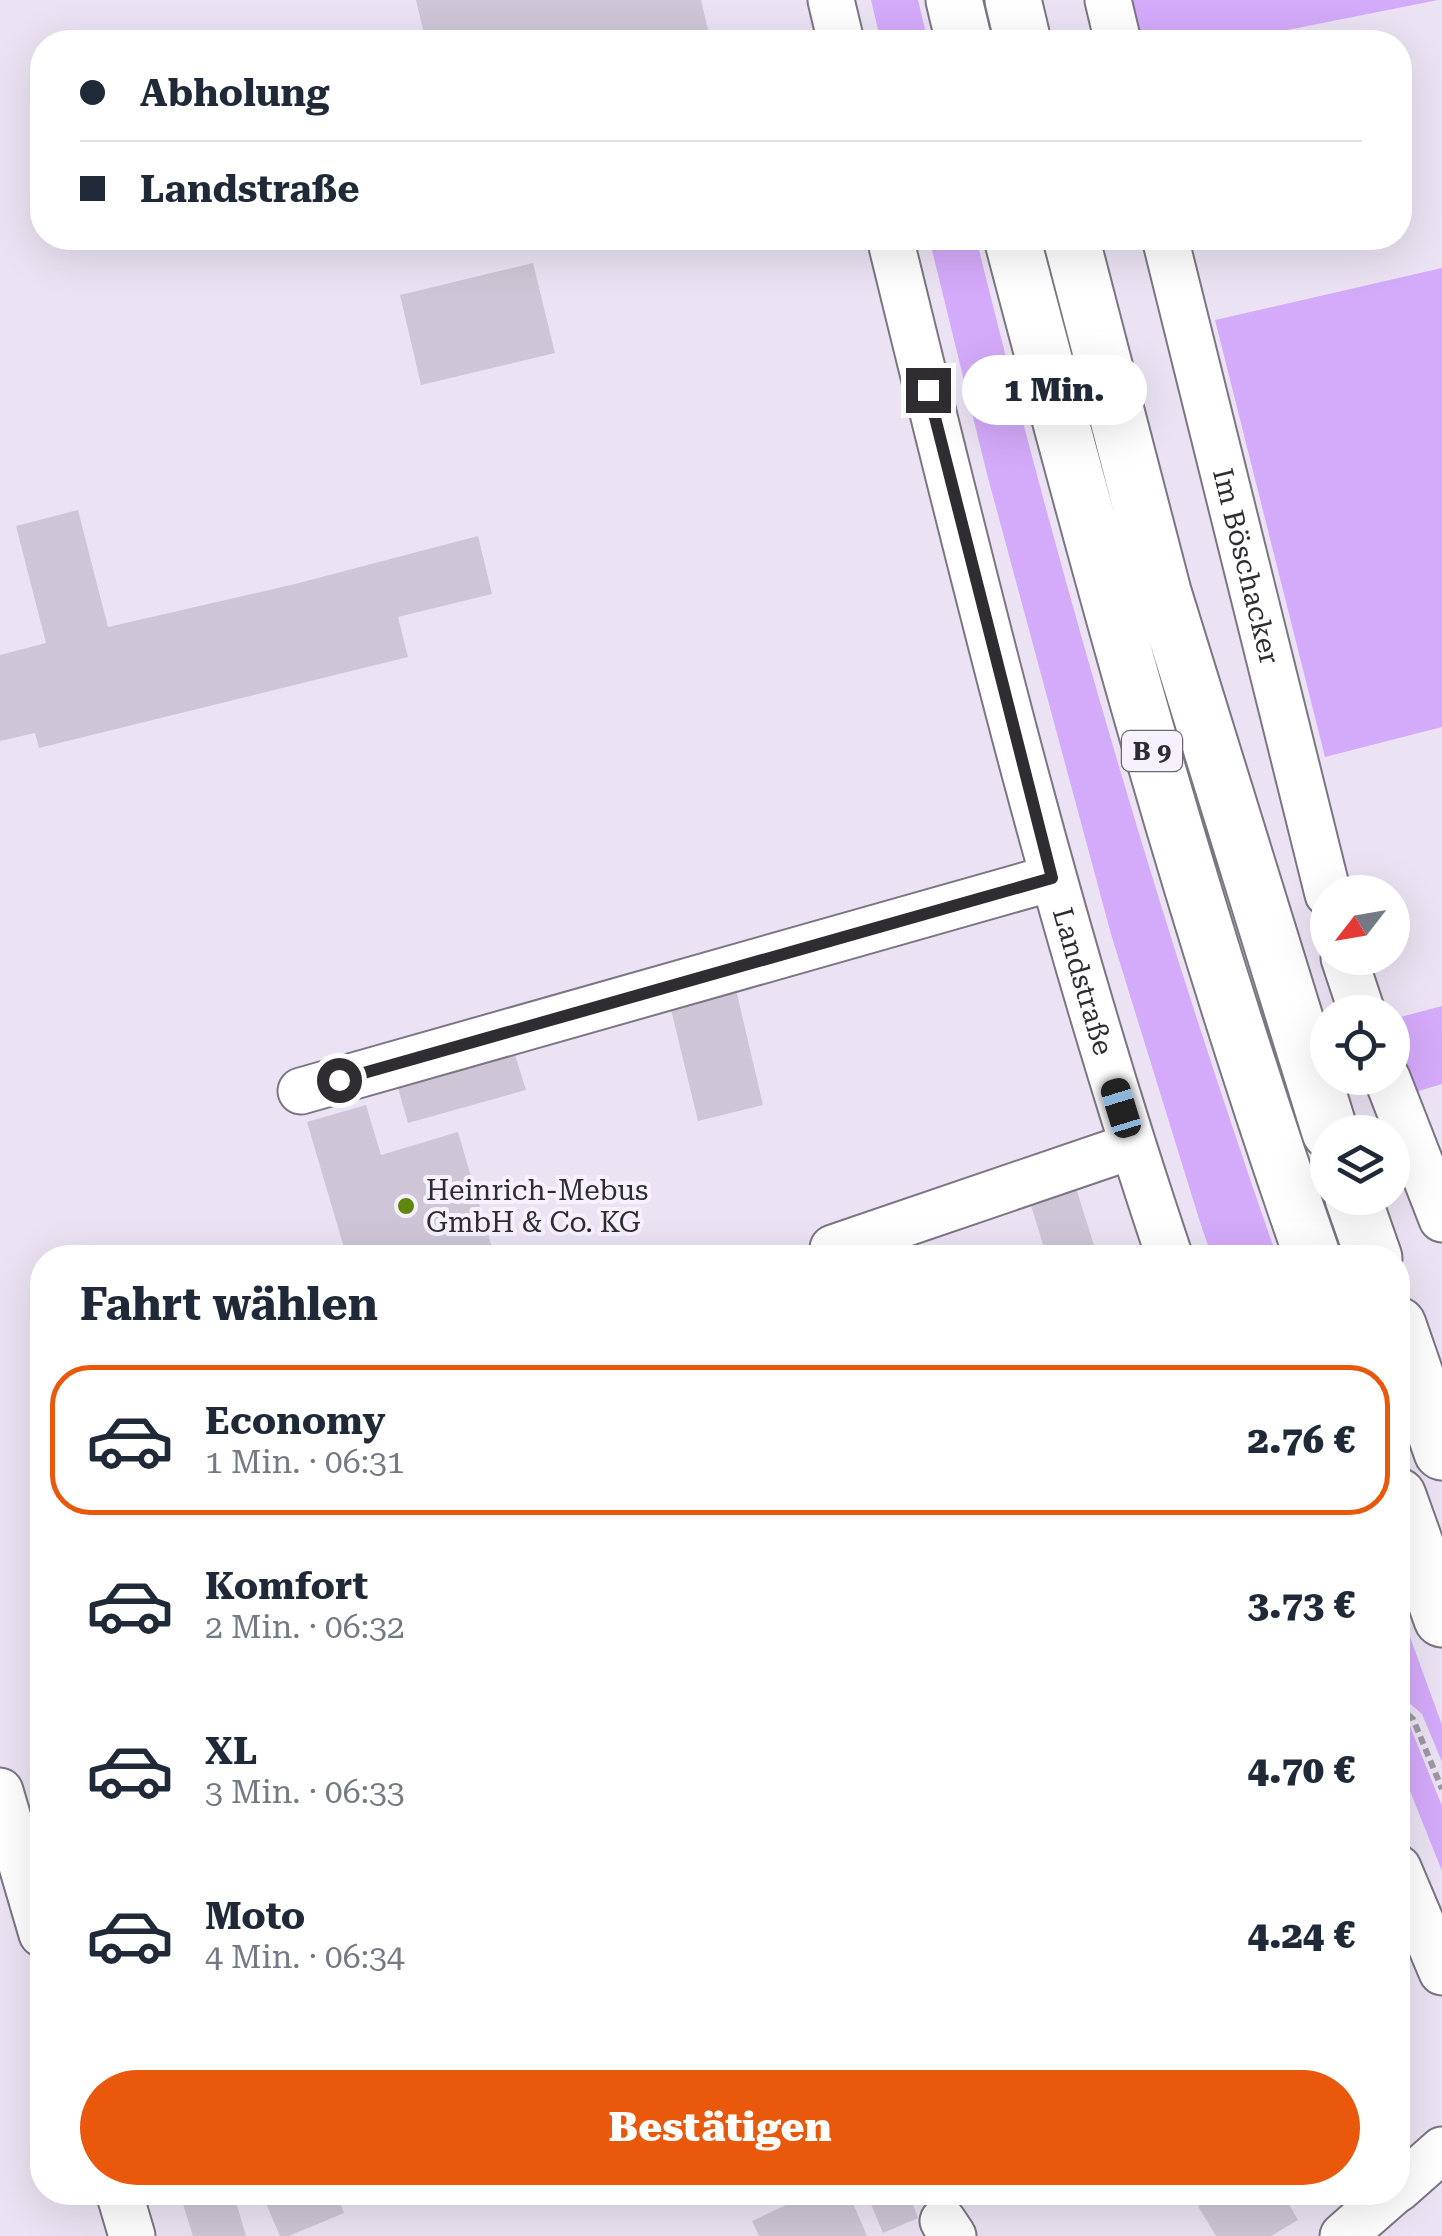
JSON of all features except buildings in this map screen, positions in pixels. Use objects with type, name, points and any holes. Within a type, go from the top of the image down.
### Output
[{"type":"highway","points":[[954,0],[961,30]]},
{"type":"highway","points":[[1013,0],[1020,30]]},
{"type":"highway","name":"B 9","points":[[1015,250],[1110,610],[1254,1092],[1308,1245]]},
{"type":"highway","name":"B 9","points":[[1074,250],[1163,592],[1324,1115]]},
{"type":"highway","points":[[1358,1215],[1369,1245]]},
{"type":"highway","points":[[1410,1360],[1442,1452]]},
{"type":"highway","points":[[1410,1529],[1442,1618]]},
{"type":"street","points":[[831,0],[839,30]]},
{"type":"street","points":[[1108,0],[1115,30]]},
{"type":"street","name":"Landstraße","points":[[893,250],[1052,878],[1166,1245]]},
{"type":"street","name":"Im Böschacker","points":[[1167,250],[1323,875]]},
{"type":"street","points":[[301,1091],[1052,878]]},
{"type":"street","points":[[1394,1095],[1442,1219]]},
{"type":"street","points":[[842,1245],[1132,1146]]},
{"type":"street","points":[[0,1791],[30,1893]]},
{"type":"street","points":[[1410,1896],[1442,1972]]},
{"type":"street","points":[[1410,2177],[1442,2150]]},
{"type":"street","points":[[123,2205],[132,2236]]},
{"type":"street","points":[[1342,2236],[1378,2205]]},
{"type":"path","points":[[1410,1717],[1442,1789]]},
{"type":"shaded area","points":[[871,0],[918,0],[925,30],[878,30]]},
{"type":"shaded area","points":[[1132,0],[1438,0],[1288,30],[1138,30]]},
{"type":"shaded area","points":[[932,250],[979,250],[1114,751],[1273,1245],[1208,1245],[1111,934],[987,474]]},
{"type":"shaded area","points":[[1442,268],[1442,727],[1325,757],[1215,320]]},
{"type":"shaded area","points":[[1442,1006],[1442,1084],[1412,1093],[1410,1085],[1410,1014]]},
{"type":"shaded area","points":[[1410,1637],[1442,1725],[1442,1762],[1422,1714],[1410,1704]]},
{"type":"shaded area","points":[[1410,1726],[1442,1806],[1442,1871],[1410,1791]]},
{"type":"place","name":"Heinrich-Mebus GmbH & Co. KG","points":[[406,1206]]},
{"type":"route","points":[[339,1080],[1052,878],[928,390]]}]
